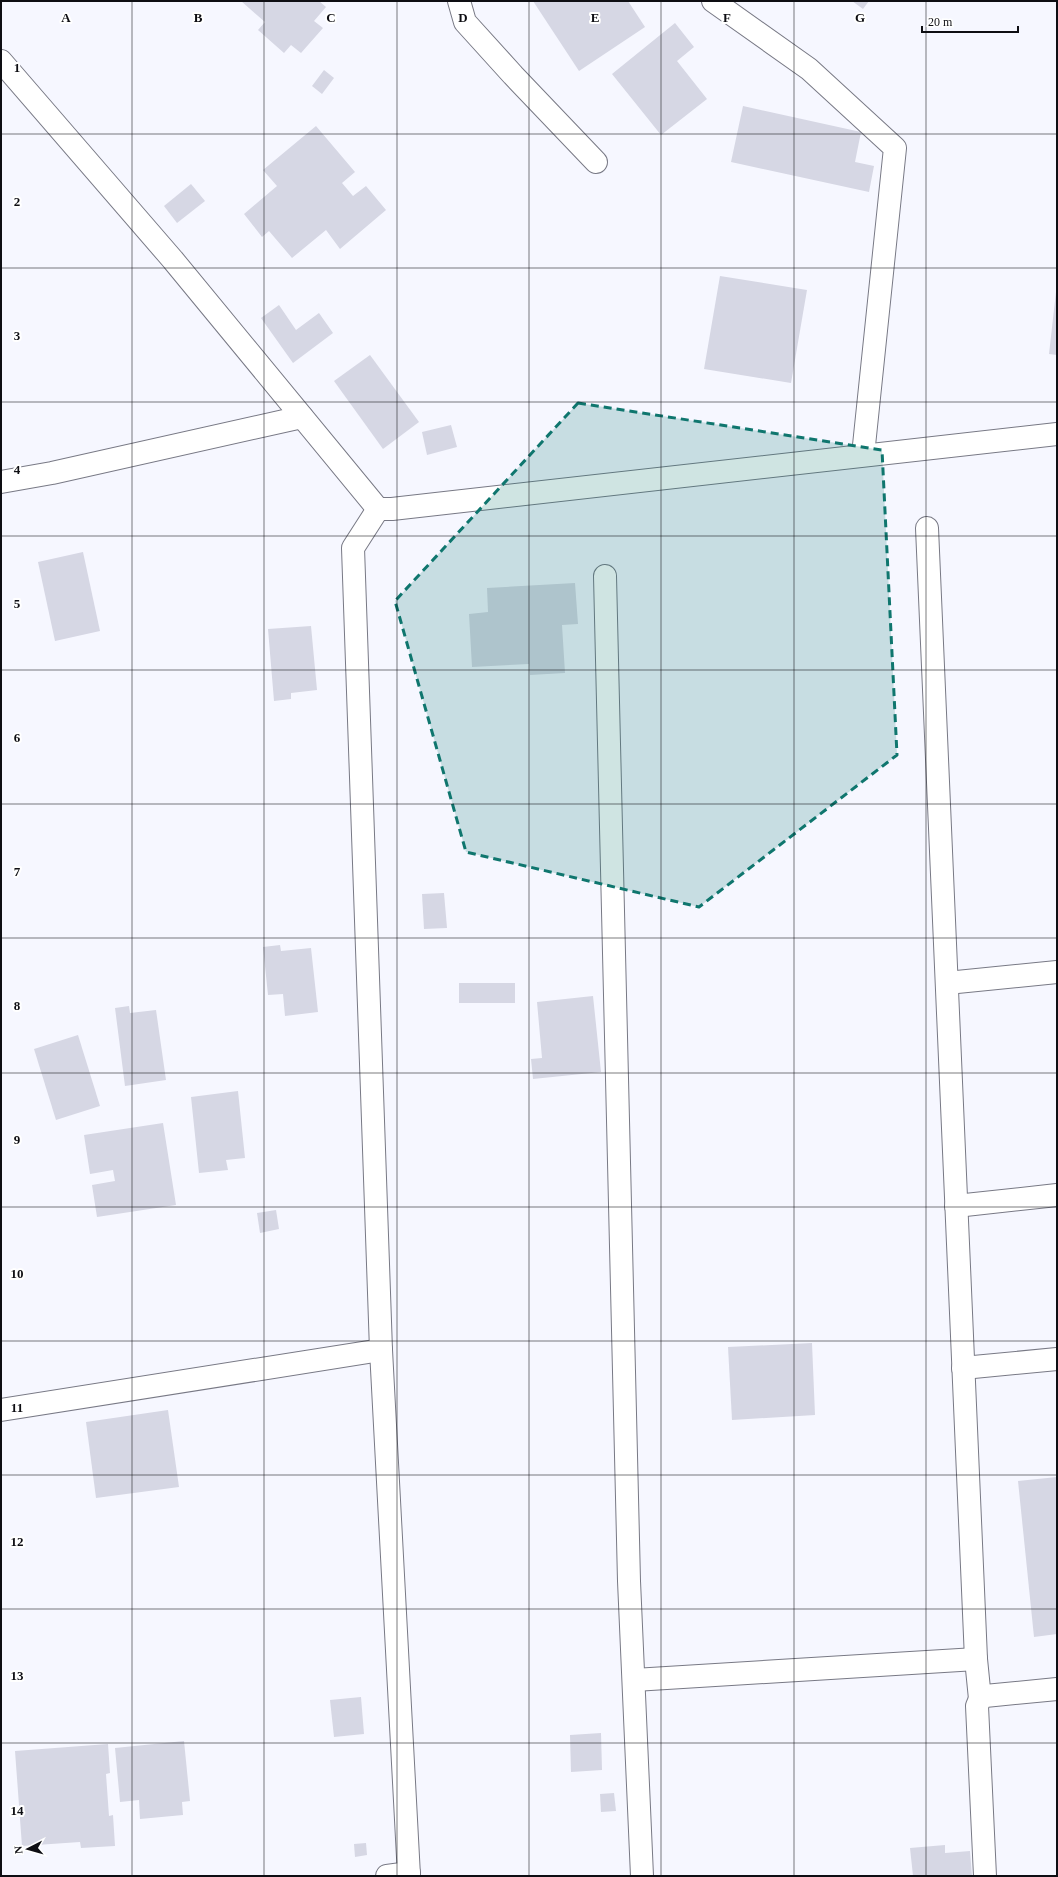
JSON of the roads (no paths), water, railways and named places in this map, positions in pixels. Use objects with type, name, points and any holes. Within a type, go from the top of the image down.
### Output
[{"type":"street","points":[[459,1],[465,22],[596,162]]},
{"type":"street","points":[[712,1],[810,69],[895,148],[863,455]]},
{"type":"street","points":[[1,61],[172,260],[378,509]]},
{"type":"street","points":[[1,482],[52,473],[302,417]]},
{"type":"street","points":[[378,509],[392,509],[1057,434]]},
{"type":"street","points":[[378,509],[353,548],[381,1350],[409,1875],[387,1876]]},
{"type":"street","points":[[927,528],[976,1660],[980,1700]]},
{"type":"street","points":[[606,576],[629,1581],[642,1876]]},
{"type":"street","points":[[946,983],[1057,972]]},
{"type":"street","points":[[956,1206],[1057,1195]]},
{"type":"street","points":[[1,1410],[381,1350]]},
{"type":"street","points":[[963,1368],[1057,1359]]},
{"type":"street","points":[[634,1680],[976,1660]]},
{"type":"street","points":[[985,1876],[977,1706],[980,1700],[985,1696],[1057,1689]]}]
